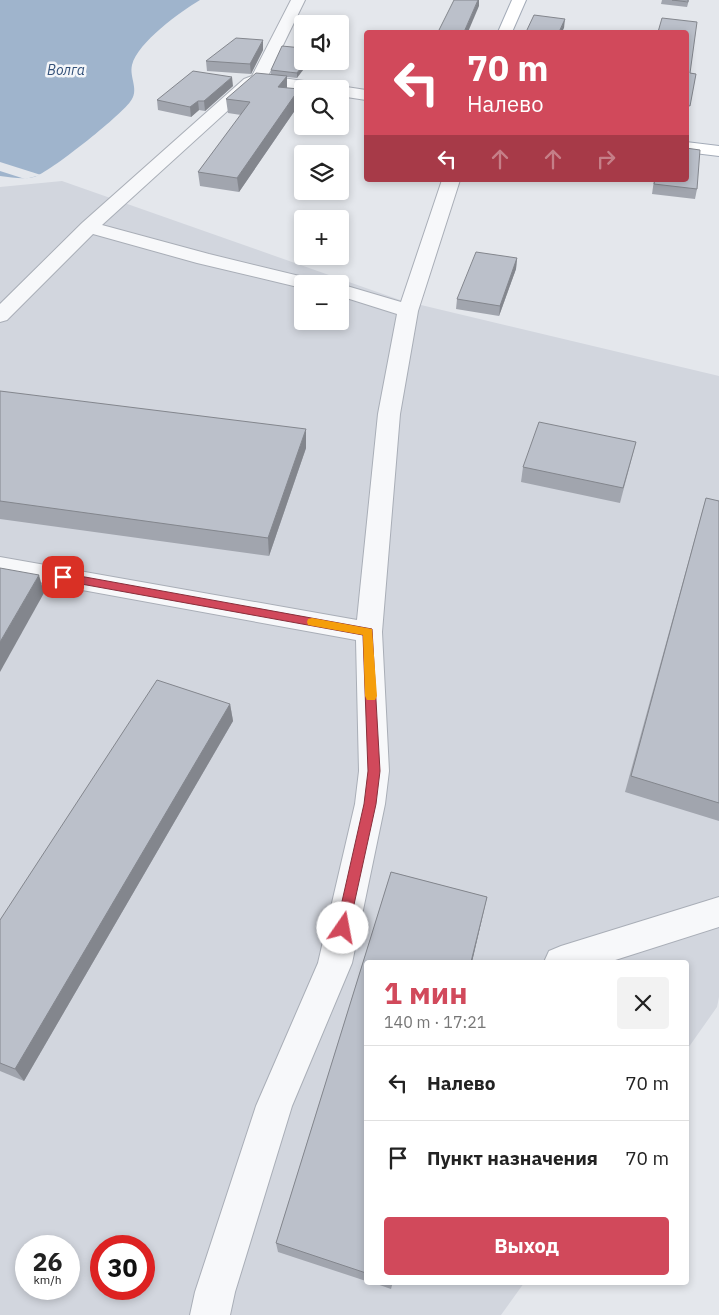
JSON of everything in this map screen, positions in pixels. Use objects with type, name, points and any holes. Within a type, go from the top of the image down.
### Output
[{"type":"main road","points":[[506,30],[519,0]]},
{"type":"main road","points":[[689,148],[719,151]]},
{"type":"street","points":[[0,316],[89,228],[254,80],[298,0]]},
{"type":"street","points":[[231,80],[254,80],[294,85]]},
{"type":"street","points":[[349,92],[364,95]]},
{"type":"street","points":[[210,1315],[215,1292],[274,1106],[335,963],[370,804],[374,771],[368,632],[389,414],[408,311],[450,182]]},
{"type":"street","points":[[89,228],[204,259],[294,280]]},
{"type":"street","points":[[349,293],[408,311]]},
{"type":"street","points":[[0,566],[368,632]]},
{"type":"street","points":[[567,960],[719,912]]},
{"type":"shaded area","points":[[62,181],[294,263],[294,265],[301,265],[329,275],[294,275],[294,330],[349,330],[349,282],[400,300],[719,376],[719,997],[717,1007],[689,1047],[689,960],[364,960],[364,1285],[523,1285],[501,1315],[0,1315],[0,187]]},
{"type":"water","name":"Волга","points":[[0,0],[200,0],[161,28],[142,47],[136,56],[131,70],[134,88],[133,97],[124,109],[54,166],[34,177],[21,178],[0,176]]},
{"type":"pier","points":[[0,162],[41,175],[25,179],[0,171]]},
{"type":"building","points":[[454,0],[478,0],[465,30],[439,30]]},
{"type":"building","points":[[672,0],[688,0],[688,2]]},
{"type":"building","points":[[534,15],[565,19],[560,30],[527,30]]},
{"type":"building","points":[[662,18],[697,22],[690,73],[696,74],[690,106],[689,30],[659,30]]},
{"type":"building","points":[[236,38],[263,40],[250,64],[206,61]]},
{"type":"building","points":[[282,46],[294,47],[294,70],[299,70],[297,73],[271,70]]},
{"type":"building","points":[[193,71],[232,77],[204,101],[198,101],[190,107],[157,100]]},
{"type":"building","points":[[256,73],[287,76],[278,87],[294,89],[294,96],[237,178],[198,172],[250,102],[226,99]]},
{"type":"building","points":[[689,148],[700,150],[697,189],[654,184],[654,182],[689,182]]},
{"type":"building","points":[[476,252],[517,258],[500,306],[457,299]]},
{"type":"building","points":[[0,391],[306,429],[268,538],[0,501]]},
{"type":"building","points":[[539,422],[636,442],[623,488],[523,467]]},
{"type":"building","points":[[706,498],[719,501],[719,803],[631,776]]},
{"type":"building","points":[[0,568],[39,575],[0,642]]},
{"type":"building","points":[[157,680],[230,704],[15,1069],[0,1063],[0,920]]},
{"type":"building","points":[[391,872],[487,897],[471,960],[364,960],[364,1272],[276,1243]]},
{"type":"slow traffic","points":[[312,622],[368,632],[371,696]]},
{"type":"route","points":[[63,577],[368,632],[374,771],[370,804],[343,928]]}]
